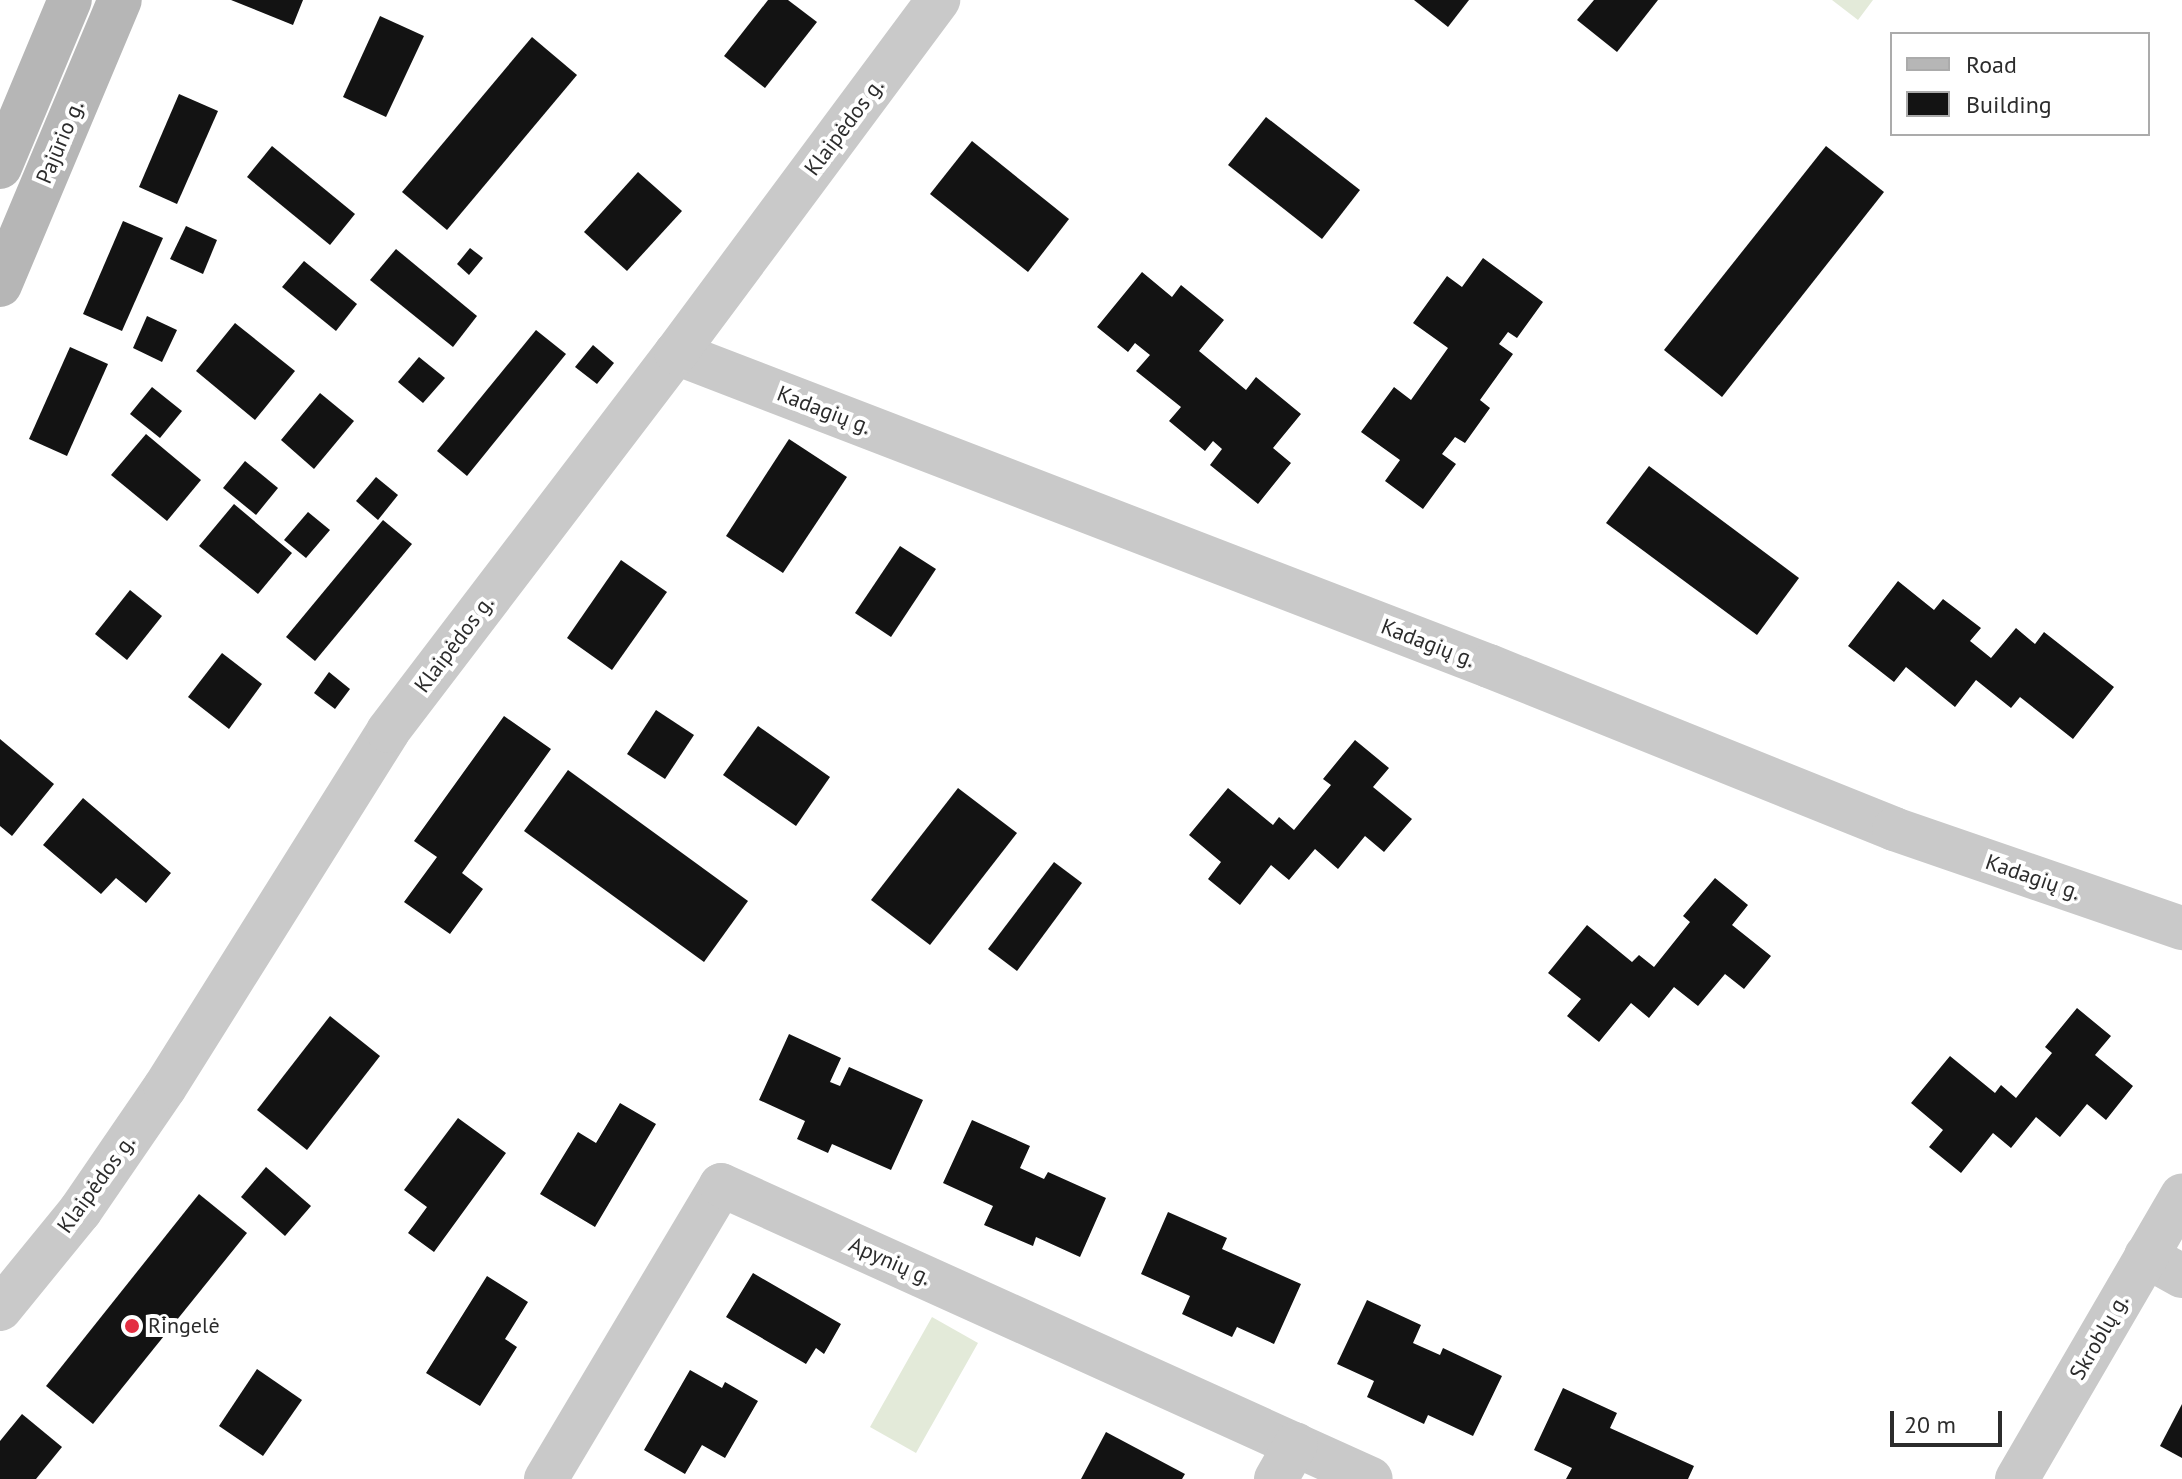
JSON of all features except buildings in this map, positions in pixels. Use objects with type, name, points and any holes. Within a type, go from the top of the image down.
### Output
[{"type":"main road","name":"Pajūrio g.","points":[[0,167],[70,0]]},
{"type":"main road","name":"Pajūrio g.","points":[[0,285],[120,0]]},
{"type":"street","name":"Klaipėdos g.","points":[[0,1309],[80,1211],[165,1087],[388,731],[676,353],[938,0]]},
{"type":"street","name":"Kadagių g.","points":[[676,353],[1489,666],[1894,829],[2182,928]]},
{"type":"street","name":"Apynių g.","points":[[546,1479],[721,1185],[1286,1462],[1371,1479]]},
{"type":"street","name":"Skroblų g.","points":[[2017,1479],[2164,1266],[2182,1195]]},
{"type":"green space","points":[[1832,0],[1873,0],[1858,20]]},
{"type":"green space","points":[[932,1317],[978,1343],[916,1453],[870,1427]]},
{"type":"place","name":"Ringelė","points":[[132,1326]]}]
